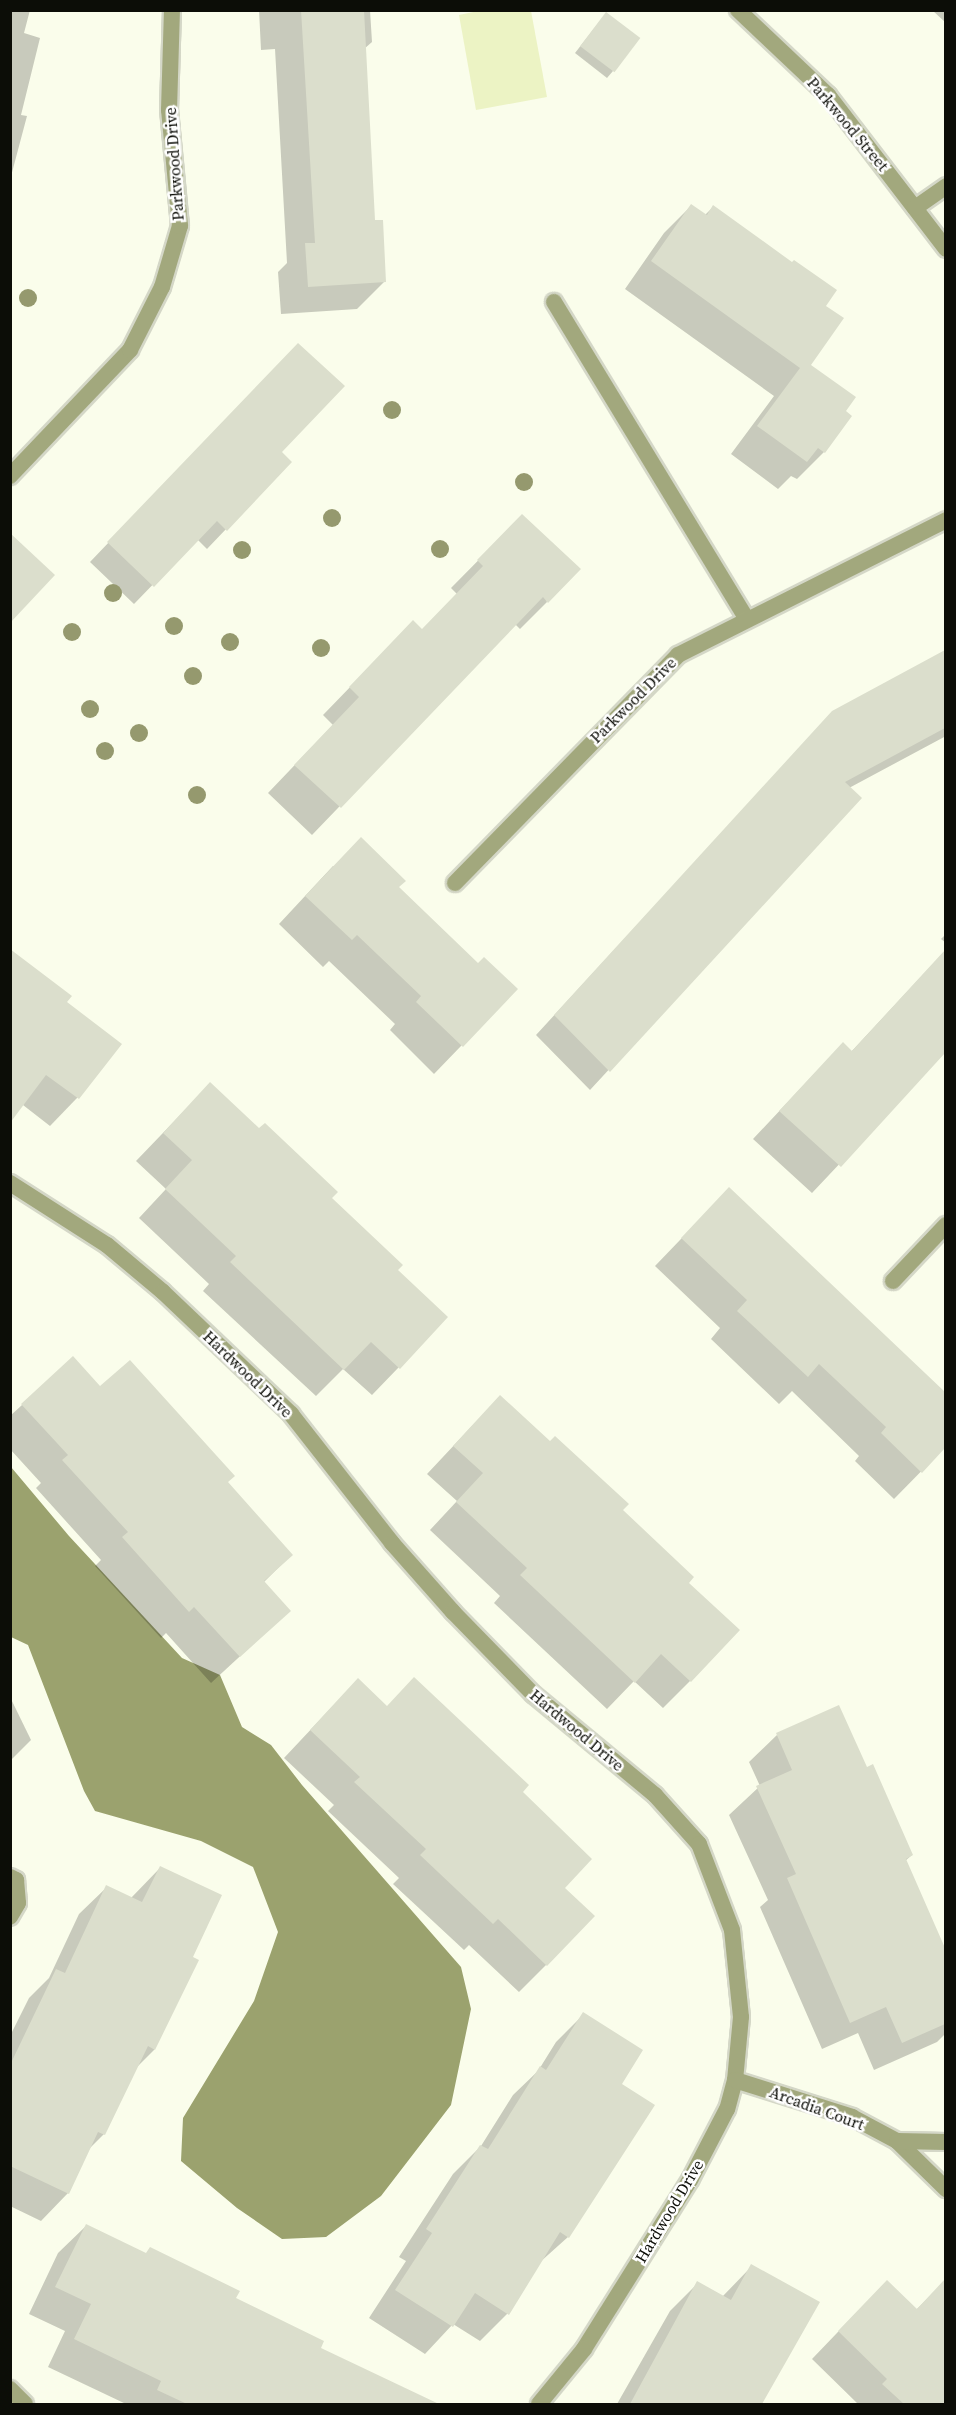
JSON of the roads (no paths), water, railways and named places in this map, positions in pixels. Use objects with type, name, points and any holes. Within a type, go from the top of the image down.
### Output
[{"type":"street","name":"Parkwood Drive","points":[[10,476],[130,350],[162,287],[180,226],[169,110],[172,10]]},
{"type":"street","name":"Parkwood Street","points":[[738,10],[828,95],[945,249]]},
{"type":"street","points":[[915,207],[945,186]]},
{"type":"street","points":[[554,302],[747,619]]},
{"type":"street","name":"Parkwood Drive","points":[[455,883],[678,655],[945,520]]},
{"type":"street","name":"Hardwood Drive","points":[[10,1183],[107,1245],[172,1300],[291,1414],[392,1543],[469,1628],[533,1694],[655,1795],[699,1844],[732,1930],[741,2017],[735,2080],[727,2109],[690,2180],[584,2349],[539,2404]]},
{"type":"street","points":[[893,1281],[945,1225]]},
{"type":"street","points":[[10,1877],[16,1880],[18,1903],[10,1917]]},
{"type":"street","name":"Arcadia Court","points":[[735,2080],[852,2117],[897,2141],[945,2189]]},
{"type":"street","name":"Arcadia Court","points":[[897,2141],[945,2142]]},
{"type":"street","points":[[10,2389],[26,2404]]}]
